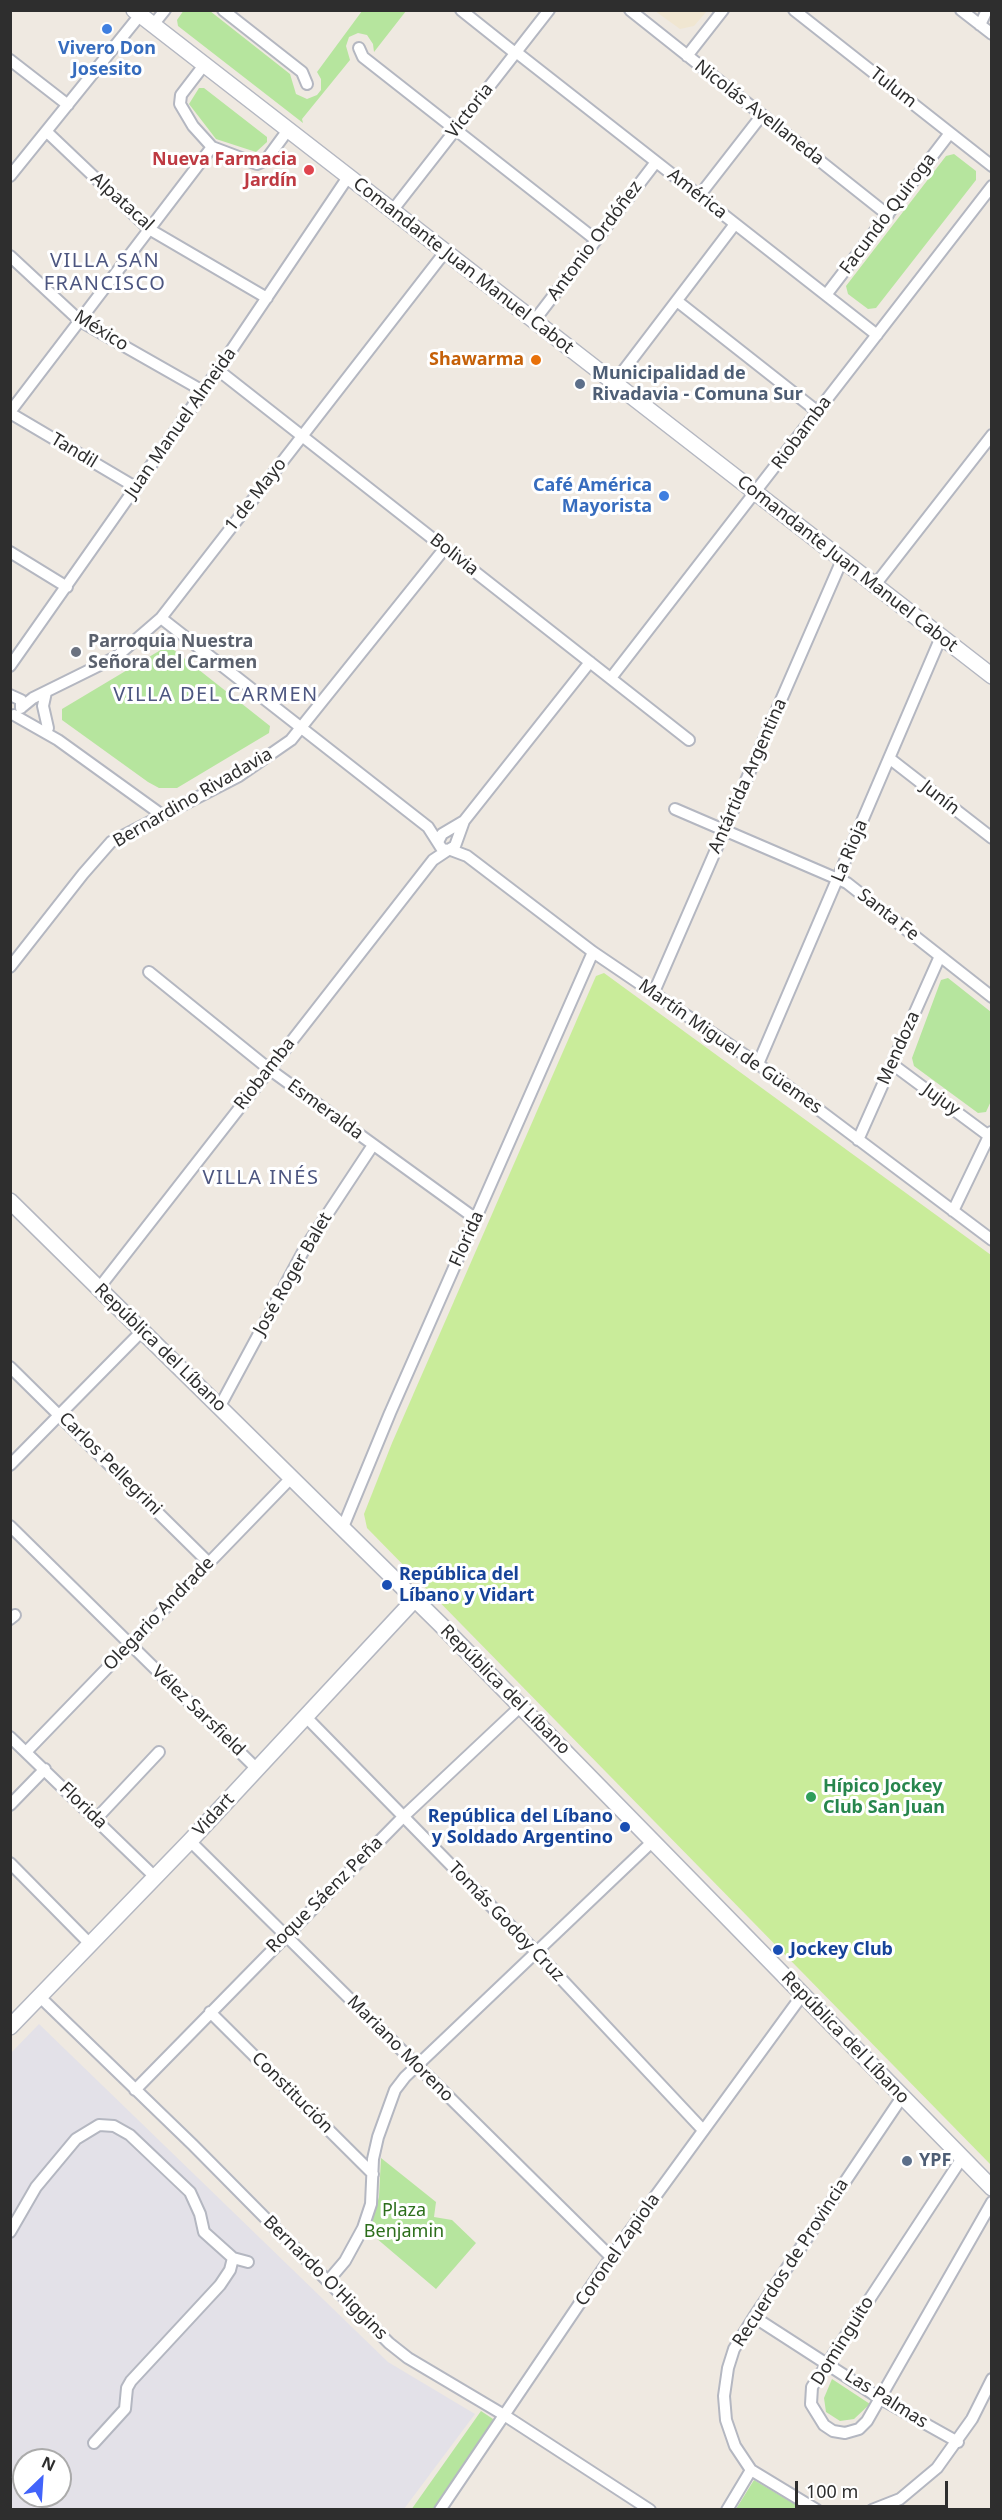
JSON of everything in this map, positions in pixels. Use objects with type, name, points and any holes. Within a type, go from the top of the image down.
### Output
[{"type":"main road","name":"Comandante Juan Manuel Cabot","points":[[137,13],[992,676]]},
{"type":"main road","name":"República del Líbano","points":[[10,1201],[415,1599],[992,2188]]},
{"type":"main road","name":"Vidart","points":[[14,2017],[40,1997],[190,1841],[415,1599]]},
{"type":"street","points":[[153,25],[165,10]]},
{"type":"street","points":[[223,10],[302,72],[307,84]]},
{"type":"street","name":"América","points":[[461,10],[877,335]]},
{"type":"street","name":"Victoria","points":[[393,211],[549,10]]},
{"type":"street","name":"Nicolás Avellaneda","points":[[630,10],[888,215]]},
{"type":"street","points":[[687,56],[723,10]]},
{"type":"street","name":"Tulum","points":[[794,10],[992,166]]},
{"type":"street","points":[[961,10],[992,34]]},
{"type":"street","points":[[980,25],[987,10]]},
{"type":"street","points":[[10,176],[68,105],[137,13]]},
{"type":"street","points":[[359,48],[363,57],[596,240]]},
{"type":"street","points":[[10,60],[68,105]]},
{"type":"street","points":[[204,65],[181,95],[180,104],[194,126],[212,147],[257,164],[266,160],[288,130]]},
{"type":"street","points":[[699,196],[762,115]]},
{"type":"street","name":"Alpatacal","points":[[46,132],[149,229],[267,298]]},
{"type":"street","name":"Facundo Quiroga","points":[[826,295],[950,133]]},
{"type":"street","points":[[10,412],[212,147]]},
{"type":"street","name":"Antonio Ordóñez","points":[[534,321],[656,162]]},
{"type":"street","name":"Juan Manuel Almeida","points":[[10,666],[218,370],[348,177]]},
{"type":"street","name":"Riobamba","points":[[611,678],[992,186]]},
{"type":"street","points":[[614,383],[735,224]]},
{"type":"street","name":"1 de Mayo","points":[[16,706],[116,657],[161,618],[445,252]]},
{"type":"street","name":"México","points":[[10,256],[80,321],[203,391]]},
{"type":"street","points":[[677,301],[818,412]]},
{"type":"street","name":"Bolivia","points":[[218,370],[689,740]]},
{"type":"street","name":"Tandil","points":[[10,412],[136,488]]},
{"type":"street","points":[[875,585],[992,435]]},
{"type":"street","name":"Bernardino Rivadavia","points":[[10,967],[102,852],[121,836],[240,776],[275,753],[302,729],[445,548]]},
{"type":"street","points":[[10,552],[67,587]]},
{"type":"street","name":"Antártida Argentina","points":[[654,992],[842,560]]},
{"type":"street","points":[[161,618],[453,845]]},
{"type":"street","name":"La Rioja","points":[[758,1064],[941,637]]},
{"type":"street","points":[[442,837],[442,849],[453,845],[464,821],[591,662]]},
{"type":"street","points":[[46,692],[43,706],[48,728]]},
{"type":"street","points":[[16,706],[48,728],[58,740]]},
{"type":"street","points":[[16,706],[58,740],[162,815]]},
{"type":"street","name":"Junín","points":[[890,759],[992,838]]},
{"type":"street","name":"Santa Fe","points":[[675,809],[847,883],[992,997]]},
{"type":"street","points":[[442,837],[464,821]]},
{"type":"street","name":"Riobamba","points":[[433,861],[442,837]]},
{"type":"street","name":"Riobamba","points":[[99,1288],[433,861],[453,845]]},
{"type":"street","name":"Martín Miguel de Güemes","points":[[453,845],[593,952],[758,1064],[992,1240]]},
{"type":"street","name":"Florida","points":[[343,1527],[390,1413],[593,952]]},
{"type":"street","name":"Mendoza","points":[[858,1140],[940,956]]},
{"type":"street","name":"Esmeralda","points":[[149,972],[269,1069],[476,1219]]},
{"type":"street","name":"Jujuy","points":[[892,1065],[990,1134]]},
{"type":"street","points":[[953,1211],[990,1134]]},
{"type":"street","name":"José Roger Balet","points":[[220,1406],[305,1248],[373,1145]]},
{"type":"street","points":[[10,1465],[143,1330]]},
{"type":"street","name":"Carlos Pellegrini","points":[[10,1367],[208,1562]]},
{"type":"street","name":"Olegario Andrade","points":[[26,1752],[292,1477]]},
{"type":"street","name":"Vélez Sarsfield","points":[[10,1526],[257,1769]]},
{"type":"street","name":"Roque Sáenz Peña","points":[[135,2090],[404,1816],[521,1706]]},
{"type":"street","name":"Tomás Godoy Cruz","points":[[306,1717],[537,1953],[703,2130]]},
{"type":"street","name":"Florida","points":[[10,1737],[155,1877]]},
{"type":"street","points":[[96,1819],[159,1752]]},
{"type":"street","points":[[10,1805],[45,1769]]},
{"type":"street","name":"Mariano Moreno","points":[[190,1841],[611,2257]]},
{"type":"street","points":[[328,2281],[350,2255],[363,2228],[371,2204],[378,2137],[395,2090],[417,2066],[653,1841]]},
{"type":"street","points":[[10,1863],[90,1944]]},
{"type":"street","name":"Coronel Zapiola","points":[[440,2510],[611,2257],[803,1994]]},
{"type":"street","name":"Bernardo O'Higgins","points":[[40,1997],[389,2343],[408,2358],[504,2415],[650,2510]]},
{"type":"street","name":"Constitución","points":[[210,2012],[373,2174]]},
{"type":"street","name":"Recuerdos de Provincia","points":[[817,2510],[751,2470],[735,2446],[726,2420],[724,2396],[728,2368],[734,2349],[754,2317],[902,2097]]},
{"type":"street","points":[[10,2232],[36,2187],[76,2139],[99,2125],[114,2126],[130,2135],[190,2192],[204,2232],[233,2258],[248,2262]]},
{"type":"street","name":"Dominguito","points":[[962,2158],[827,2362],[811,2395],[815,2414],[824,2425],[833,2431],[845,2433],[859,2429],[881,2399],[992,2202]]},
{"type":"street","points":[[94,2443],[125,2409],[127,2388],[131,2380],[220,2285],[230,2270],[233,2258]]},
{"type":"street","name":"Las Palmas","points":[[754,2317],[881,2399],[958,2442]]},
{"type":"street","points":[[872,2510],[900,2499],[937,2468],[958,2442],[992,2379]]},
{"type":"street","points":[[727,2510],[751,2470]]},
{"type":"shaded area","points":[[655,11],[707,11],[694,26],[680,29]]},
{"type":"shaded area","points":[[39,2024],[388,2362],[475,2414],[404,2509],[11,2509],[10,2054]]},
{"type":"green space","points":[[184,10],[210,11],[290,74],[296,94],[307,99],[317,95],[321,90],[321,79],[317,72],[362,11],[406,11],[374,52],[373,44],[367,35],[358,33],[349,37],[346,46],[350,60],[302,119],[303,123],[178,26],[177,20]]},
{"type":"green space","points":[[199,88],[204,88],[267,137],[267,142],[256,152],[216,139],[189,104]]},
{"type":"green space","points":[[954,154],[976,171],[976,180],[876,308],[868,309],[848,294],[846,286],[946,156]]},
{"type":"green space","points":[[170,647],[270,726],[269,733],[177,788],[159,788],[62,720],[62,709],[164,648]]},
{"type":"green space","name":"Hípico Jockey Club San Juan","points":[[604,973],[991,1255],[991,2165],[367,1528],[364,1514],[392,1443],[596,976]]},
{"type":"green space","points":[[948,978],[991,1012],[991,1101],[986,1112],[978,1113],[914,1066],[912,1058],[941,980]]},
{"type":"green space","name":"Plaza Benjamin","points":[[381,2158],[436,2202],[434,2217],[452,2220],[476,2243],[436,2289],[369,2232],[379,2197]]},
{"type":"green space","points":[[832,2379],[870,2404],[854,2419],[840,2421],[826,2412],[824,2398]]},
{"type":"green space","points":[[481,2411],[493,2419],[494,2424],[435,2509],[411,2510]]},
{"type":"green space","points":[[754,2480],[803,2509],[736,2509]]},
{"type":"place","name":"Vivero Don Josesito","points":[[107,29]]},
{"type":"place","name":"Nueva Farmacia Jardín","points":[[309,170]]},
{"type":"place","name":"Shawarma","points":[[536,360]]},
{"type":"place","name":"Municipalidad de Rivadavia - Comuna Sur","points":[[580,384]]},
{"type":"place","name":"Café América Mayorista","points":[[664,496]]},
{"type":"place","name":"Parroquia Nuestra Señora del Carmen","points":[[76,652]]},
{"type":"place","name":"República del Líbano y Vidart","points":[[387,1585]]},
{"type":"place","name":"Hípico Jockey Club San Juan","points":[[811,1797]]},
{"type":"place","name":"República del Líbano y Soldado Argentino","points":[[625,1827]]},
{"type":"place","name":"Jockey Club","points":[[778,1950]]},
{"type":"place","name":"YPF","points":[[907,2161]]},
{"type":"district","name":"VILLA SAN FRANCISCO","points":[[105,272]]},
{"type":"district","name":"VILLA DEL CARMEN","points":[[216,695]]},
{"type":"district","name":"VILLA INÉS","points":[[261,1178]]}]
